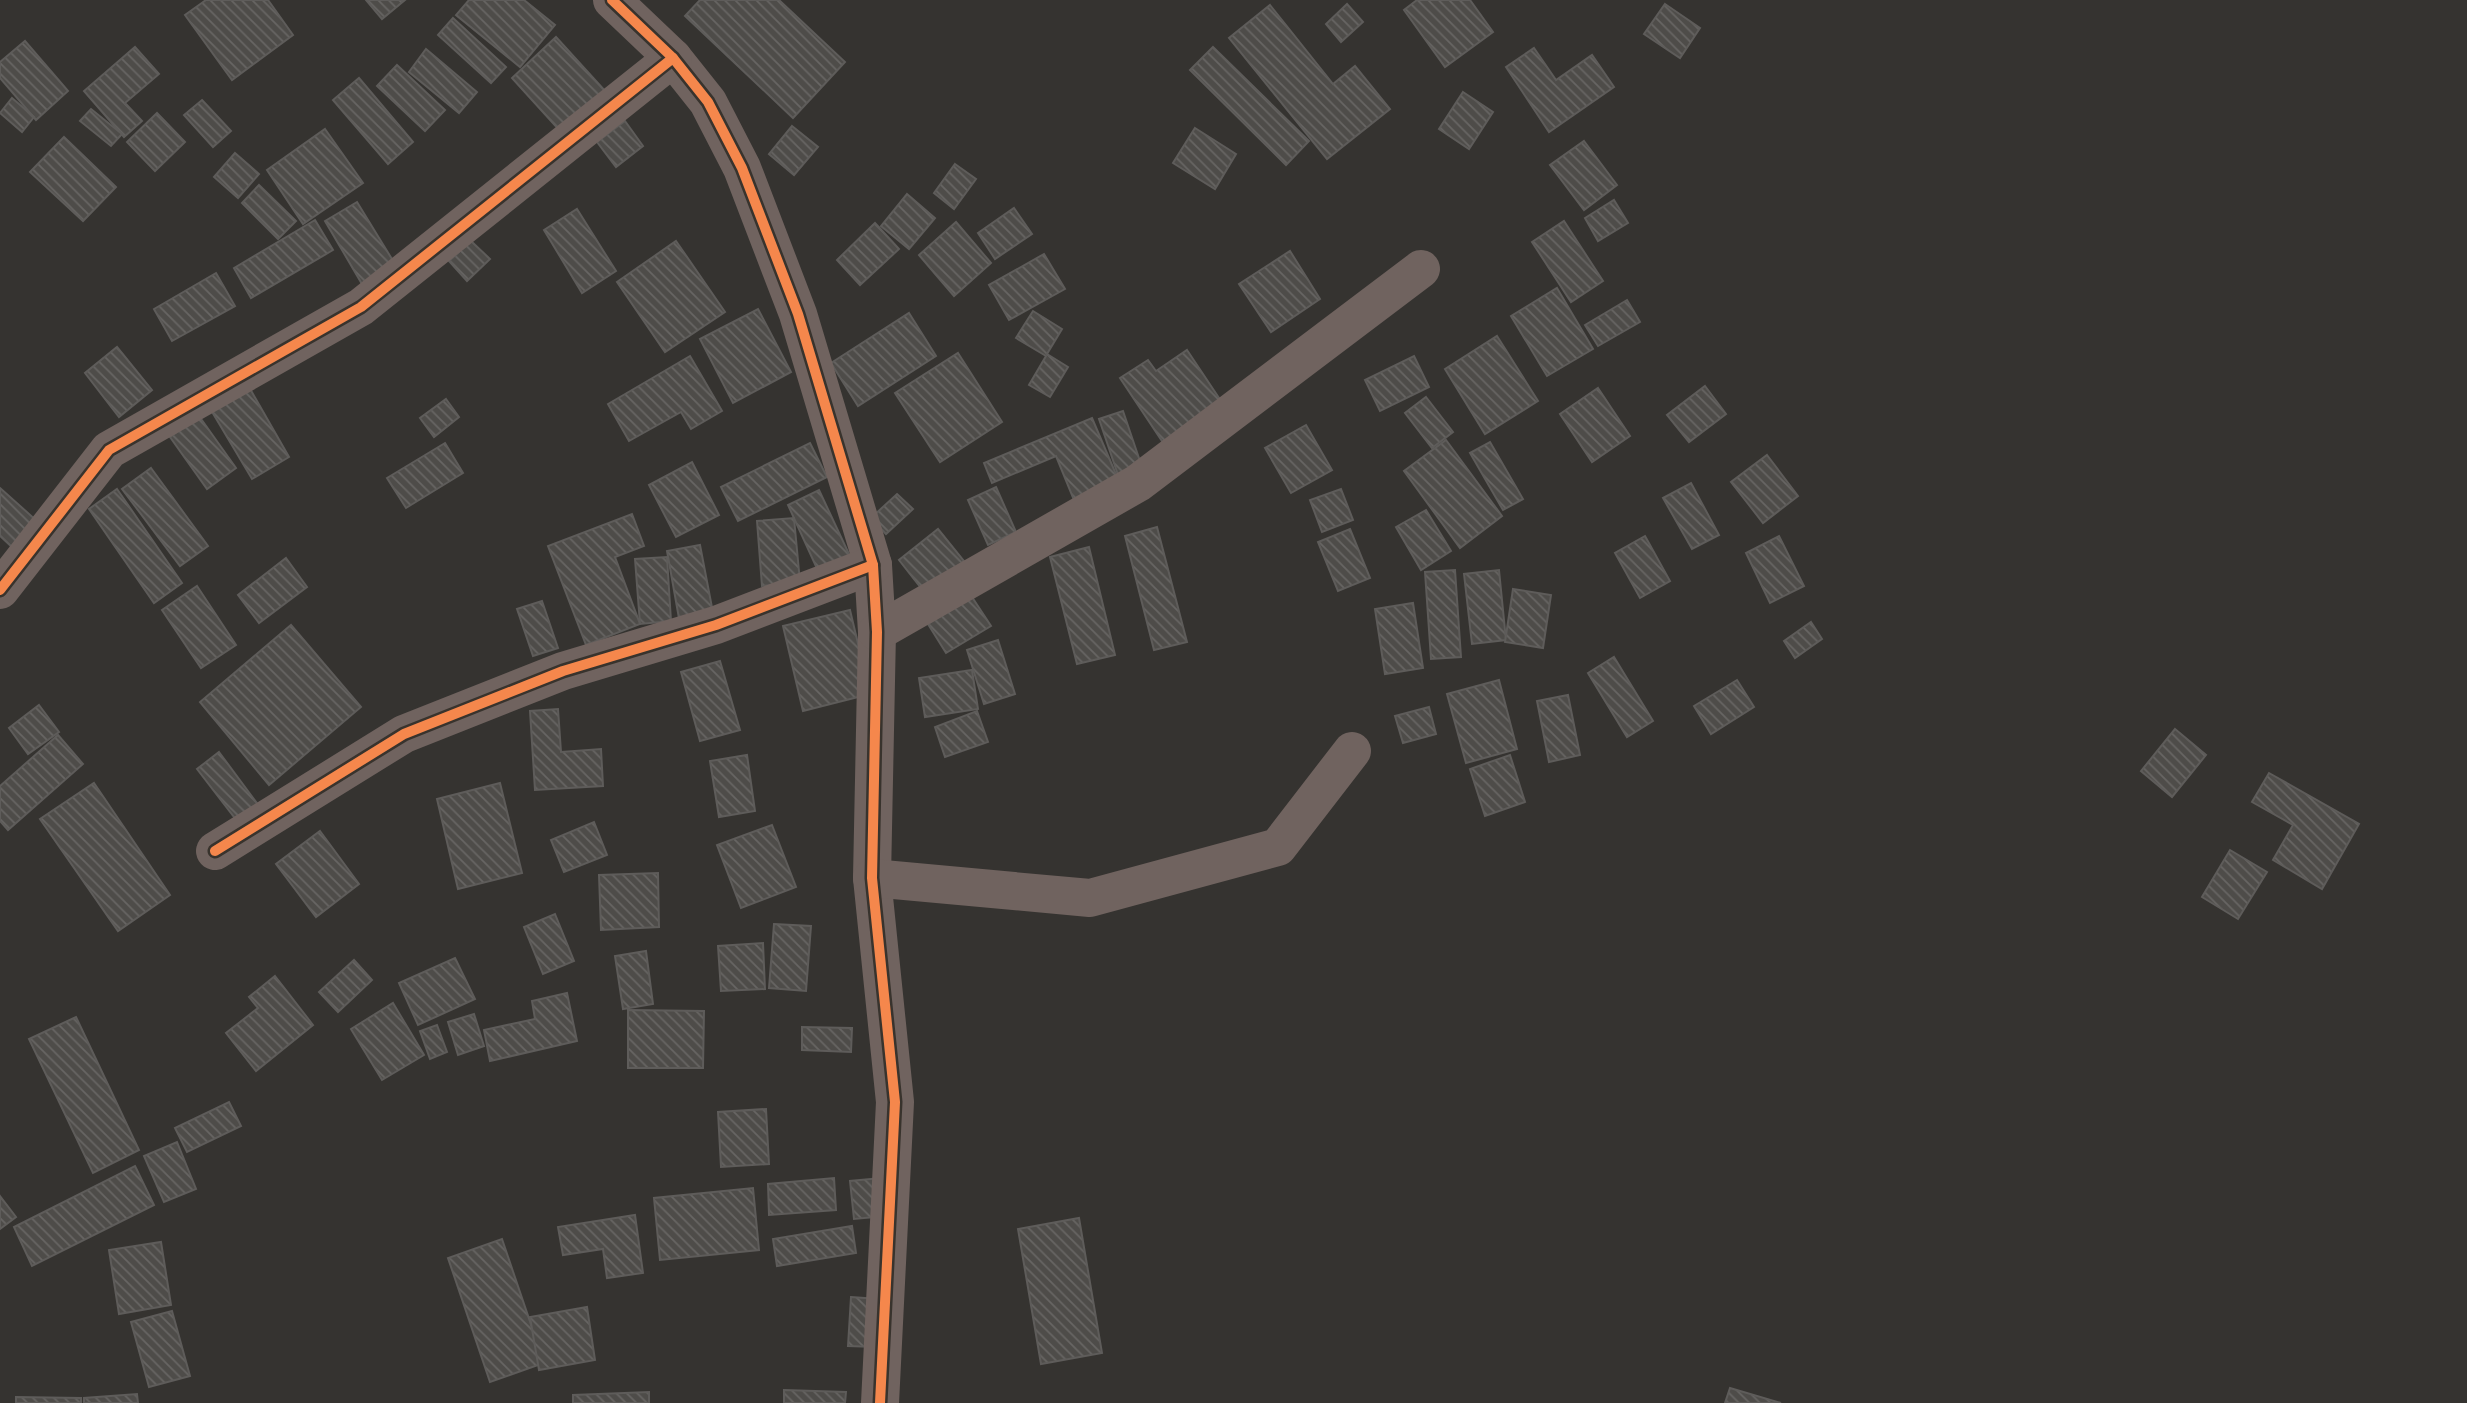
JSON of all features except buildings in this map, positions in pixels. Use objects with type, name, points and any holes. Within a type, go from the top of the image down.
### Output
[{"type":"street","points":[[612,0],[673,58],[708,102],[742,168],[798,314],[873,565],[877,632],[872,878],[895,1102],[880,1403]]},
{"type":"street","points":[[0,590],[109,450],[361,307],[673,58]]},
{"type":"street","points":[[877,632],[1138,483],[1421,269]]},
{"type":"street","points":[[215,851],[404,734],[563,671],[716,625],[873,565]]},
{"type":"street","points":[[872,878],[1090,898],[1278,847],[1352,751]]},
{"type":"cycle path","points":[[612,0],[673,58],[708,102],[742,168],[798,314],[873,565],[877,632],[872,878],[895,1102],[880,1403]]},
{"type":"cycle path","points":[[0,590],[109,450],[361,307],[673,58]]},
{"type":"cycle path","points":[[215,851],[404,734],[563,671],[716,625],[873,565]]}]
